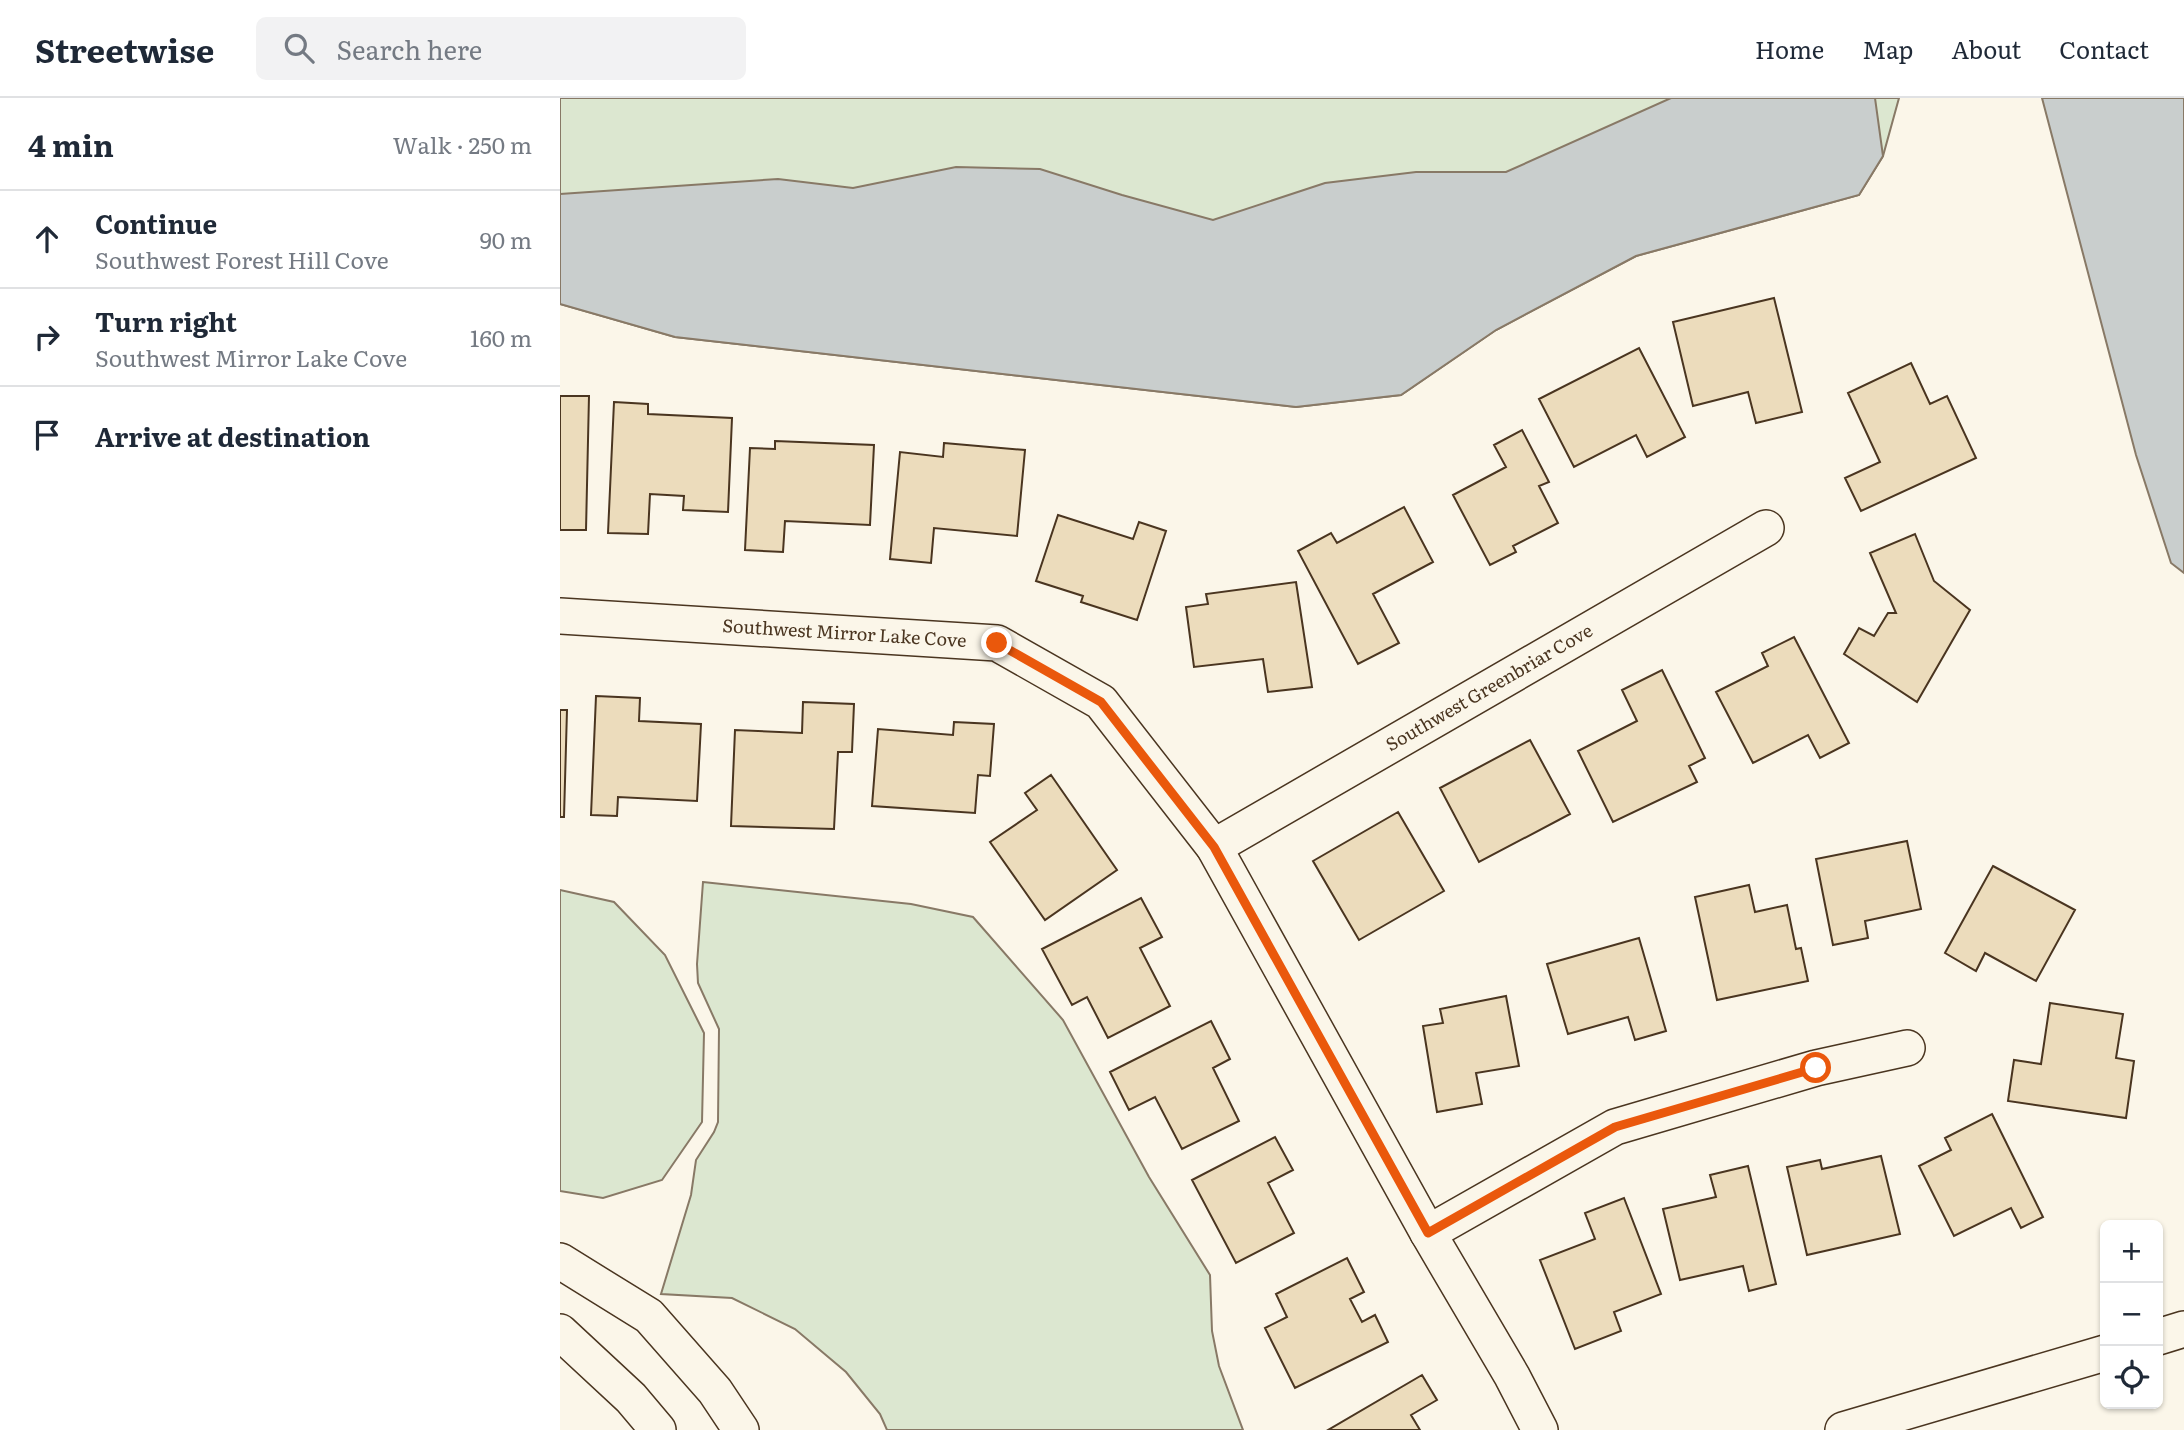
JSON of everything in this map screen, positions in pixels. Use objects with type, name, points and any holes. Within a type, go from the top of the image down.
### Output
[{"type":"street","name":"Southwest Greenbriar Cove","points":[[1214,847],[1766,528]]},
{"type":"street","name":"Southwest Mirror Lake Cove","points":[[560,616],[997,643],[1101,702],[1214,847],[1540,1430]]},
{"type":"street","points":[[1428,1233],[1615,1127],[1816,1068],[1907,1048]]},
{"type":"street","points":[[560,1261],[649,1317],[715,1391],[741,1430]]},
{"type":"street","points":[[2163,1335],[2184,1329]]},
{"type":"street","points":[[560,1332],[631,1398],[658,1430]]},
{"type":"street","points":[[1843,1430],[2100,1354]]},
{"type":"green space","points":[[560,98],[1899,98],[1883,156],[1859,195],[1636,256],[1496,330],[1401,395],[1296,407],[675,337],[560,304]]},
{"type":"green space","points":[[703,882],[911,904],[973,917],[1063,1020],[1149,1177],[1210,1275],[1212,1331],[1219,1366],[1243,1430],[887,1430],[880,1414],[846,1372],[795,1329],[732,1298],[661,1294],[691,1195],[696,1160],[718,1122],[719,1029],[698,983]]},
{"type":"green space","points":[[560,890],[614,902],[665,955],[704,1033],[702,1122],[662,1180],[603,1198],[560,1191]]},
{"type":"shaded area","points":[[1671,98],[1875,98],[1883,156],[1859,195],[1636,256],[1496,330],[1401,395],[1296,407],[675,337],[560,304],[560,194],[778,179],[853,188],[956,167],[1040,169],[1213,220],[1325,183],[1416,172],[1506,172]]},
{"type":"shaded area","points":[[2042,98],[2184,98],[2184,573],[2171,563],[2136,455]]},
{"type":"building","points":[[1774,298],[1802,412],[1756,423],[1748,392],[1693,406],[1673,322]]},
{"type":"building","points":[[1639,348],[1685,437],[1647,457],[1636,435],[1574,467],[1539,399]]},
{"type":"building","points":[[1911,363],[1930,404],[1947,396],[1976,458],[1861,511],[1845,478],[1880,462],[1848,393]]},
{"type":"building","points":[[560,396],[589,396],[586,530],[560,530]]},
{"type":"building","points":[[614,402],[648,404],[648,414],[732,418],[728,512],[683,510],[684,496],[650,494],[648,534],[608,533]]},
{"type":"building","points":[[1522,430],[1549,482],[1539,486],[1558,523],[1513,546],[1516,552],[1490,565],[1453,495],[1506,467],[1494,445]]},
{"type":"building","points":[[775,441],[874,445],[870,525],[785,521],[783,552],[745,550],[750,448],[775,449]]},
{"type":"building","points":[[944,443],[1025,450],[1017,536],[934,528],[931,563],[890,559],[900,452],[943,457]]},
{"type":"building","points":[[1404,507],[1433,562],[1373,594],[1399,643],[1358,664],[1298,551],[1331,533],[1337,543]]},
{"type":"building","points":[[1058,515],[1133,539],[1139,522],[1166,531],[1137,620],[1081,602],[1083,596],[1036,581]]},
{"type":"building","points":[[1915,534],[1934,581],[1970,610],[1917,702],[1844,654],[1859,628],[1874,636],[1888,613],[1896,613],[1870,553]]},
{"type":"building","points":[[1296,582],[1312,687],[1268,692],[1263,659],[1194,667],[1186,607],[1208,604],[1206,594]]},
{"type":"building","points":[[1794,637],[1849,743],[1820,758],[1808,735],[1753,763],[1716,692],[1768,666],[1762,653]]},
{"type":"building","points":[[1662,670],[1705,758],[1689,766],[1697,782],[1613,822],[1578,751],[1637,721],[1622,690]]},
{"type":"building","points":[[596,696],[640,698],[639,721],[701,724],[697,801],[618,797],[617,816],[591,815]]},
{"type":"building","points":[[803,702],[854,704],[852,752],[838,752],[834,829],[731,826],[735,730],[802,733]]},
{"type":"building","points":[[560,710],[567,710],[564,817],[560,817]]},
{"type":"building","points":[[954,722],[994,724],[990,776],[978,775],[975,813],[872,806],[878,729],[953,735]]},
{"type":"building","points":[[1530,740],[1570,814],[1479,862],[1440,788]]},
{"type":"building","points":[[1051,775],[1117,870],[1045,920],[990,842],[1037,810],[1025,793]]},
{"type":"building","points":[[1398,812],[1444,891],[1359,940],[1313,861]]},
{"type":"building","points":[[1907,841],[1921,909],[1865,921],[1868,938],[1833,945],[1816,859]]},
{"type":"building","points":[[1993,866],[2075,910],[2036,981],[1985,953],[1976,971],[1945,953]]},
{"type":"building","points":[[1749,885],[1755,912],[1787,905],[1796,949],[1801,948],[1808,981],[1717,1000],[1695,897]]},
{"type":"building","points":[[1141,898],[1162,937],[1140,948],[1170,1006],[1108,1038],[1087,997],[1072,1005],[1042,949]]},
{"type":"building","points":[[1639,938],[1666,1031],[1635,1040],[1628,1017],[1568,1034],[1547,964]]},
{"type":"building","points":[[1506,996],[1519,1066],[1476,1073],[1482,1104],[1437,1112],[1423,1026],[1443,1023],[1440,1009]]},
{"type":"building","points":[[2050,1003],[2123,1014],[2116,1058],[2134,1061],[2126,1118],[2008,1101],[2014,1060],[2041,1064]]},
{"type":"building","points":[[1211,1021],[1230,1059],[1213,1068],[1239,1121],[1182,1149],[1155,1097],[1129,1110],[1110,1072]]},
{"type":"building","points":[[1992,1114],[2043,1217],[2021,1228],[2011,1208],[1954,1236],[1919,1166],[1951,1150],[1945,1138]]},
{"type":"building","points":[[1275,1137],[1293,1170],[1268,1183],[1294,1233],[1236,1263],[1192,1180]]},
{"type":"building","points":[[1881,1156],[1900,1234],[1807,1255],[1787,1167],[1820,1160],[1822,1169]]},
{"type":"building","points":[[1748,1166],[1776,1284],[1749,1291],[1743,1266],[1680,1280],[1663,1209],[1716,1197],[1710,1175]]},
{"type":"building","points":[[1624,1198],[1661,1294],[1614,1312],[1621,1331],[1575,1349],[1540,1260],[1595,1239],[1585,1213]]},
{"type":"building","points":[[1347,1258],[1364,1292],[1350,1299],[1362,1322],[1375,1315],[1388,1342],[1295,1388],[1265,1328],[1287,1317],[1276,1294]]},
{"type":"building","points":[[1422,1375],[1437,1400],[1411,1415],[1420,1430],[1328,1430]]},
{"type":"route","points":[[997,643],[1101,702],[1214,847],[1428,1233],[1615,1127],[1816,1068]]}]
